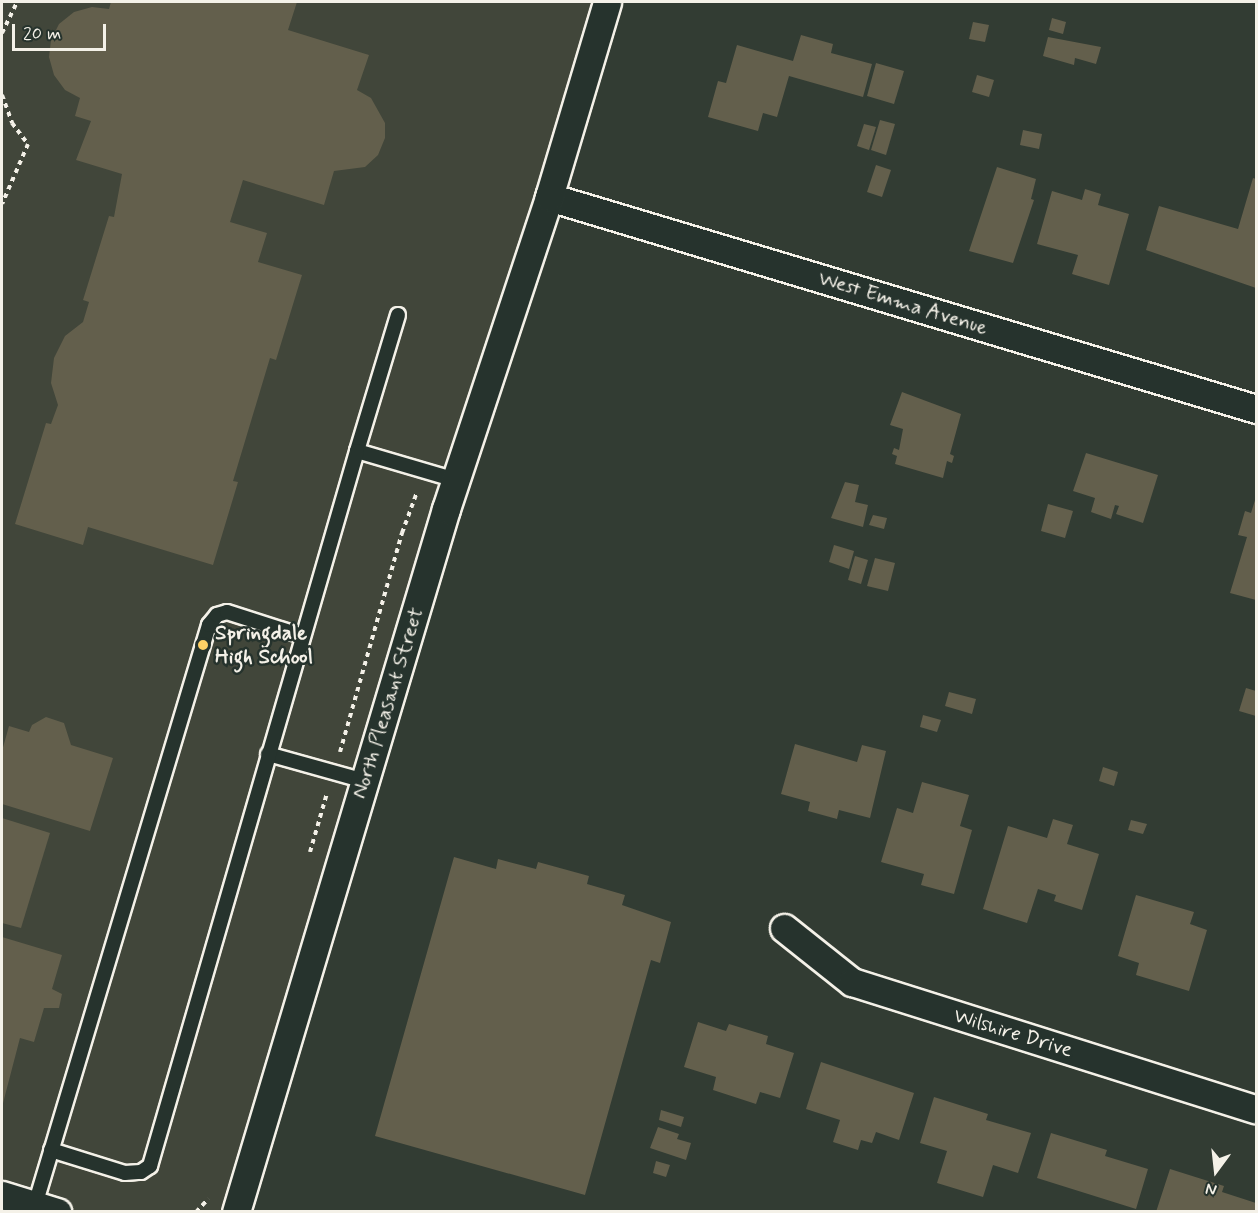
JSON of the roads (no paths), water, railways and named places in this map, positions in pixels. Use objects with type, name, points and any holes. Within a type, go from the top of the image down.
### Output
[{"type":"street","name":"North Pleasant Street","points":[[236,1212],[456,480],[549,196],[607,2]]},
{"type":"street","name":"West Emma Avenue","points":[[549,196],[1257,409]]},
{"type":"street","name":"Wilshire Drive","points":[[784,928],[852,982],[1257,1109]]},
{"type":"street","points":[[2,1195],[46,1208]]},
{"type":"lane","points":[[51,1150],[125,1173],[141,1172],[150,1166],[302,636],[398,315]]},
{"type":"lane","points":[[357,451],[456,480]]},
{"type":"lane","points":[[46,1208],[51,1150],[209,625],[217,615],[227,612],[302,636]]},
{"type":"lane","points":[[268,754],[365,781]]},
{"type":"place","name":"Springdale High School","points":[[203,645]]}]
